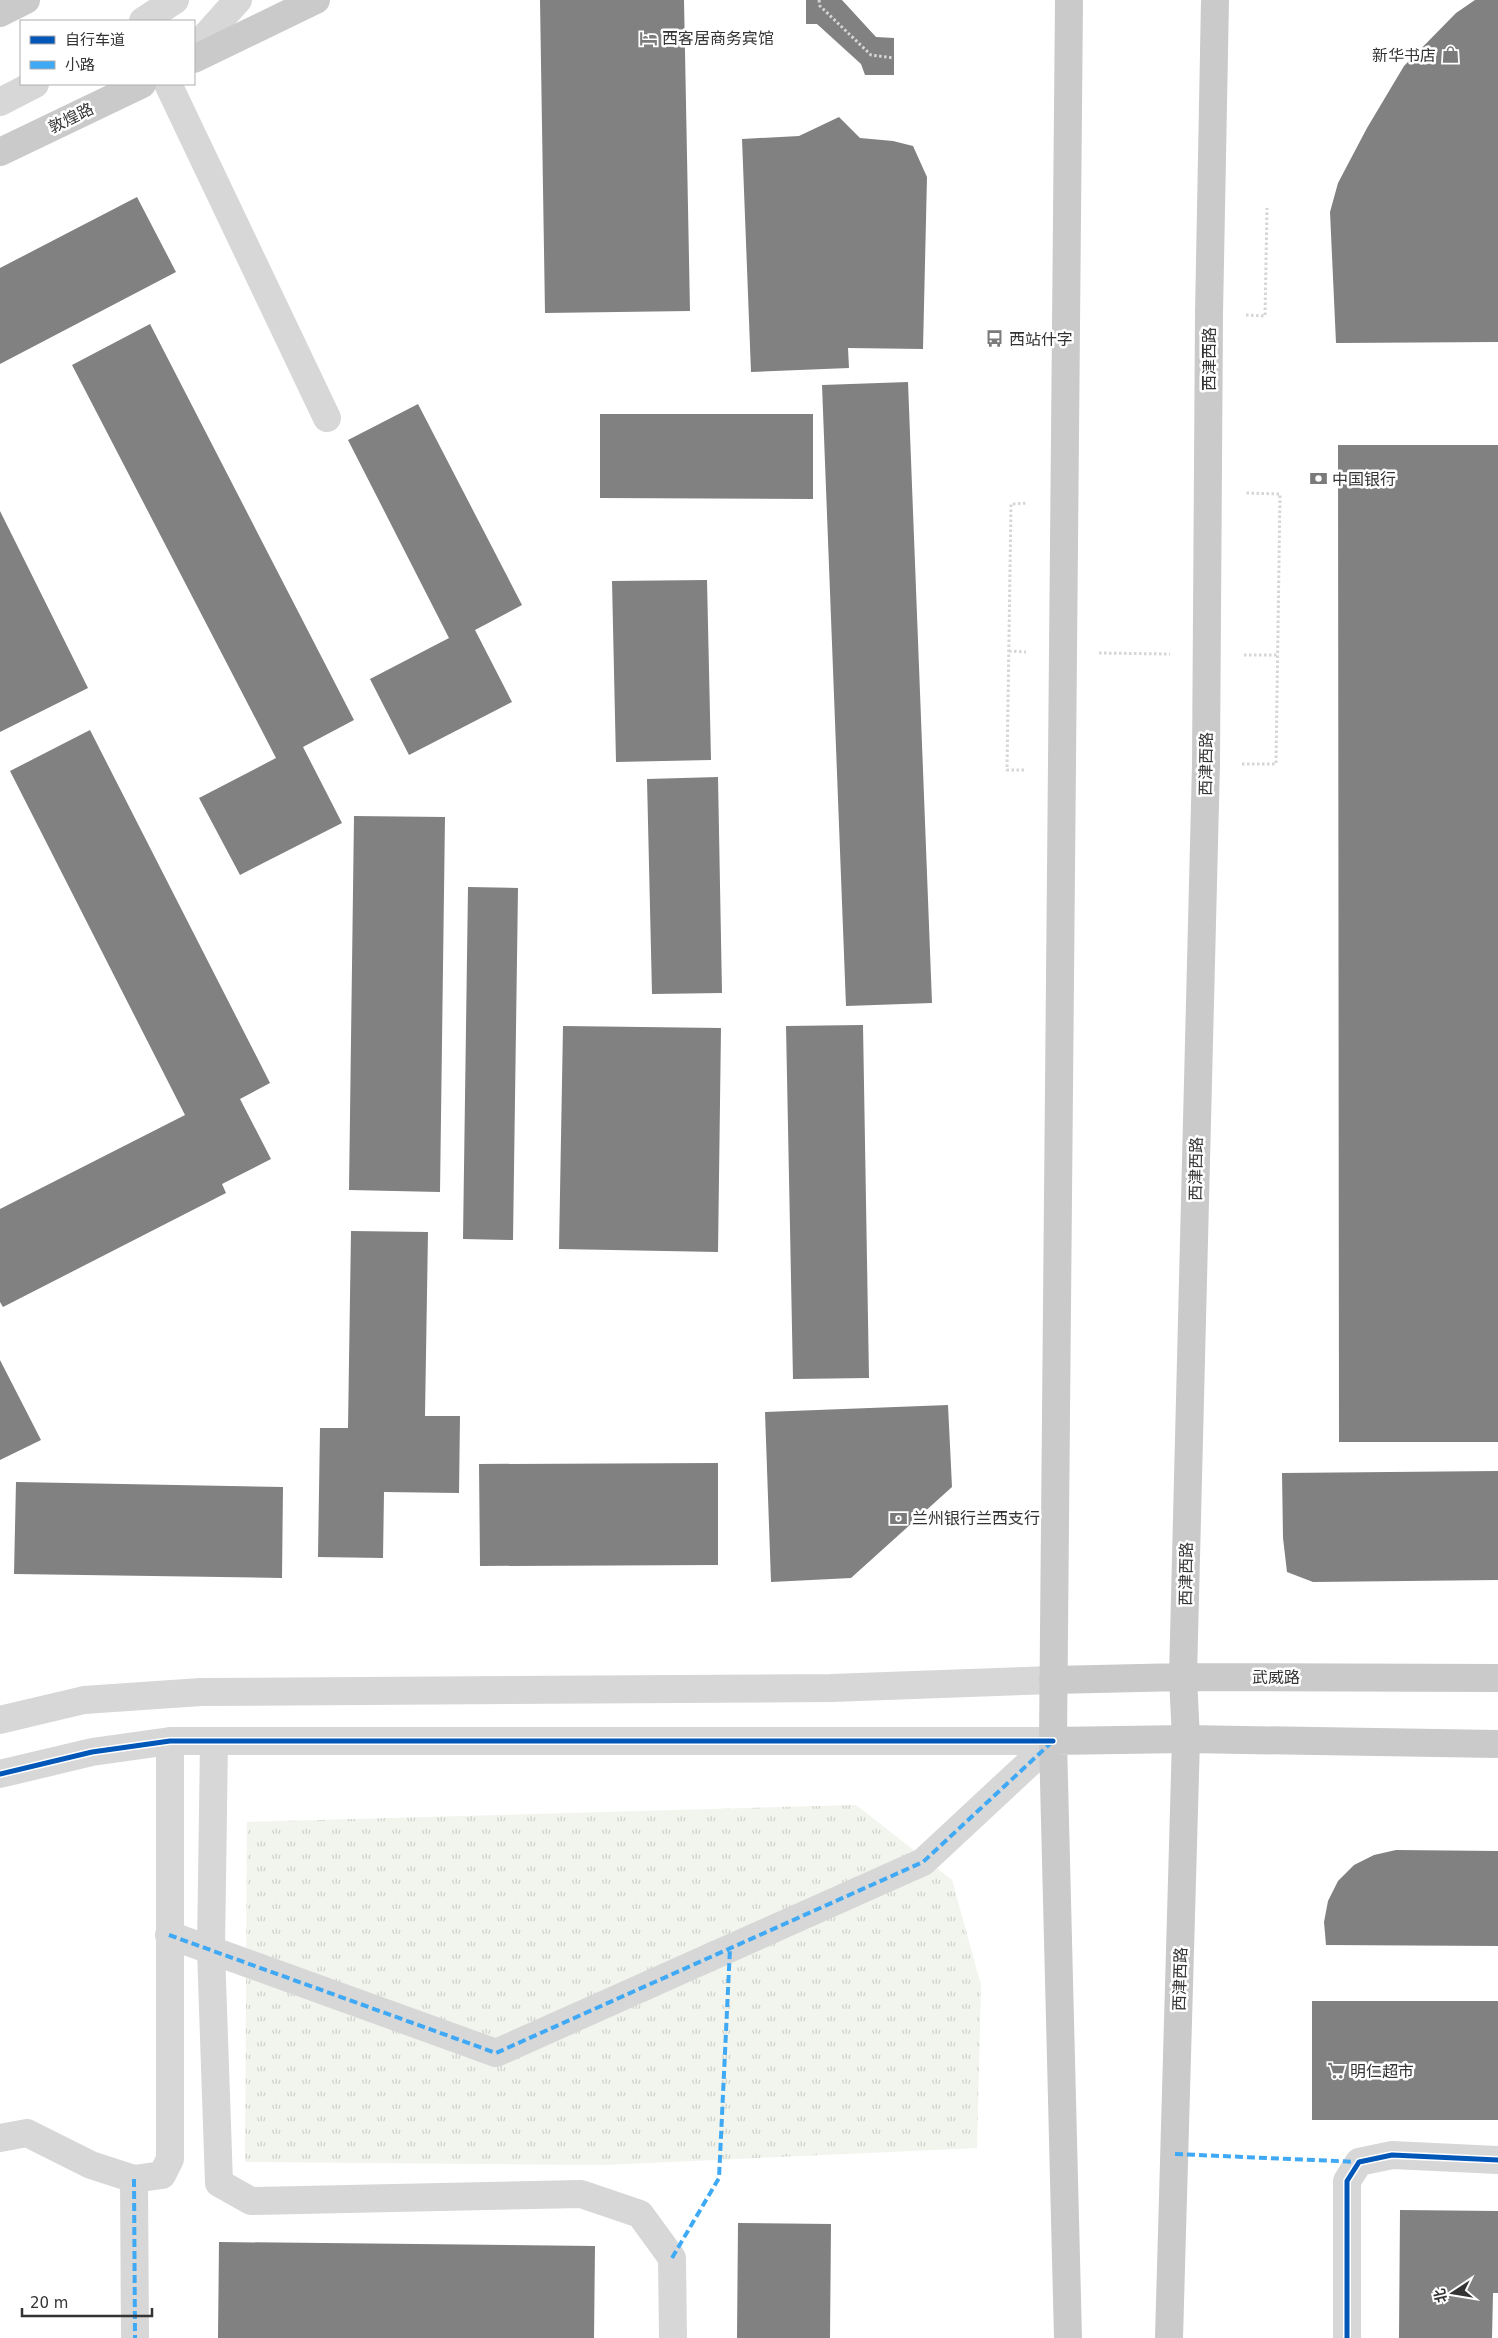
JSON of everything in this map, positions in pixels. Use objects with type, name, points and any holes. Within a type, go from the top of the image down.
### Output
[{"type":"main road","points":[[0,12],[26,0]]},
{"type":"main road","points":[[195,59],[316,0]]},
{"type":"main road","points":[[1068,2338],[1053,1680],[1069,0]]},
{"type":"main road","name":"西津西路","points":[[1169,2338],[1186,1739],[1183,1677],[1206,764],[1209,314],[1215,0]]},
{"type":"main road","name":"敦煌路","points":[[0,152],[140,85]]},
{"type":"main road","name":"武威路","points":[[1053,1680],[1183,1677],[1498,1678]]},
{"type":"main road","points":[[1053,1741],[1186,1739],[1498,1744]]},
{"type":"street","points":[[145,20],[176,0]]},
{"type":"street","points":[[195,48],[238,0]]},
{"type":"street","points":[[0,102],[33,85]]},
{"type":"street","points":[[168,85],[327,418]]},
{"type":"street","points":[[0,1720],[84,1700],[201,1692],[831,1688],[1053,1680]]},
{"type":"street","points":[[0,1774],[92,1752],[170,1741],[1053,1741]]},
{"type":"street","points":[[0,2138],[27,2132],[91,2165],[134,2179],[162,2175],[170,2159],[170,1741]]},
{"type":"street","points":[[214,1741],[210,1950],[219,2183],[251,2202],[581,2194],[640,2214],[672,2258],[673,2338]]},
{"type":"street","points":[[169,1936],[496,2053],[923,1862],[1053,1741]]},
{"type":"street","points":[[1347,2338],[1347,2181],[1359,2162],[1392,2155],[1498,2160]]},
{"type":"street","points":[[134,2179],[135,2338]]},
{"type":"path","points":[[819,0],[820,6],[871,55],[894,58]]},
{"type":"path","points":[[1265,316],[1267,208]]},
{"type":"path","points":[[1276,764],[1280,494]]},
{"type":"path","points":[[1006,770],[1011,504]]},
{"type":"path","points":[[1009,651],[1029,652]]},
{"type":"path","points":[[1098,653],[1178,654]]},
{"type":"path","points":[[1238,655],[1278,655]]},
{"type":"green space","points":[[856,1805],[952,1880],[981,1985],[977,2148],[604,2165],[245,2162],[247,1822]]},
{"type":"building","points":[[540,0],[684,0],[690,311],[545,313]]},
{"type":"building","points":[[806,0],[842,0],[876,37],[894,38],[894,75],[865,75],[861,64],[817,24],[806,24]]},
{"type":"building","points":[[1475,0],[1498,0],[1498,342],[1336,343],[1330,212],[1338,183],[1367,128],[1404,66],[1456,13]]},
{"type":"building","points":[[839,117],[860,138],[893,141],[913,146],[927,177],[923,349],[848,348],[849,368],[751,372],[742,139],[799,136]]},
{"type":"building","points":[[137,197],[176,272],[0,364],[0,268]]},
{"type":"building","points":[[150,324],[354,720],[303,747],[342,823],[240,875],[199,798],[276,758],[72,365]]},
{"type":"building","points":[[908,382],[932,1003],[846,1006],[822,385]]},
{"type":"building","points":[[418,404],[522,605],[475,630],[512,702],[409,755],[370,679],[449,638],[348,440]]},
{"type":"building","points":[[600,414],[813,414],[813,499],[600,498]]},
{"type":"building","points":[[1338,445],[1498,445],[1498,1442],[1339,1442]]},
{"type":"building","points":[[0,511],[88,688],[0,732]]},
{"type":"building","points":[[707,580],[711,760],[616,762],[612,581]]},
{"type":"building","points":[[90,730],[270,1083],[240,1099],[271,1159],[222,1184],[226,1193],[3,1307],[0,1302],[0,1209],[185,1115],[10,771]]},
{"type":"building","points":[[718,777],[722,993],[652,994],[647,779]]},
{"type":"building","points":[[354,816],[445,817],[440,1192],[349,1190]]},
{"type":"building","points":[[468,887],[518,888],[513,1240],[463,1239]]},
{"type":"building","points":[[863,1025],[869,1378],[793,1379],[786,1026]]},
{"type":"building","points":[[563,1026],[721,1028],[718,1252],[559,1249]]},
{"type":"building","points":[[351,1231],[428,1232],[425,1416],[460,1416],[459,1493],[384,1492],[383,1558],[318,1557],[320,1428],[348,1428]]},
{"type":"building","points":[[0,1360],[41,1440],[0,1460]]},
{"type":"building","points":[[948,1405],[952,1487],[851,1578],[771,1582],[765,1412]]},
{"type":"building","points":[[718,1463],[718,1565],[480,1566],[479,1464]]},
{"type":"building","points":[[1498,1471],[1498,1580],[1313,1582],[1287,1572],[1283,1538],[1282,1473]]},
{"type":"building","points":[[16,1482],[283,1487],[282,1578],[14,1574]]},
{"type":"building","points":[[1396,1850],[1498,1851],[1498,1946],[1326,1945],[1324,1922],[1328,1901],[1338,1881],[1354,1865],[1374,1855]]},
{"type":"building","points":[[1312,2001],[1498,2001],[1498,2120],[1312,2120]]},
{"type":"building","points":[[1400,2210],[1498,2211],[1498,2293],[1493,2293],[1492,2338],[1399,2338]]},
{"type":"building","points":[[738,2223],[831,2224],[830,2338],[737,2338]]},
{"type":"building","points":[[219,2242],[595,2246],[594,2338],[218,2338]]},
{"type":"marked path","points":[[169,1935],[496,2053],[923,1862],[1053,1741]]},
{"type":"marked path","points":[[672,2258],[719,2178],[730,1948]]},
{"type":"marked path","points":[[1175,2154],[1359,2162]]},
{"type":"marked path","points":[[134,2179],[135,2338]]},
{"type":"cycle path","points":[[0,1774],[92,1752],[170,1741],[1053,1741]]},
{"type":"cycle path","points":[[1347,2338],[1347,2181],[1359,2162],[1392,2155],[1498,2160]]},
{"type":"place","name":"西客居商务宾馆","points":[[648,38]]},
{"type":"place","name":"新华书店","points":[[1450,55]]},
{"type":"place","name":"西站什字","points":[[995,339]]},
{"type":"place","name":"中国银行","points":[[1318,479]]},
{"type":"place","name":"兰州银行兰西支行","points":[[898,1518]]},
{"type":"place","name":"明仁超市","points":[[1336,2071]]}]
